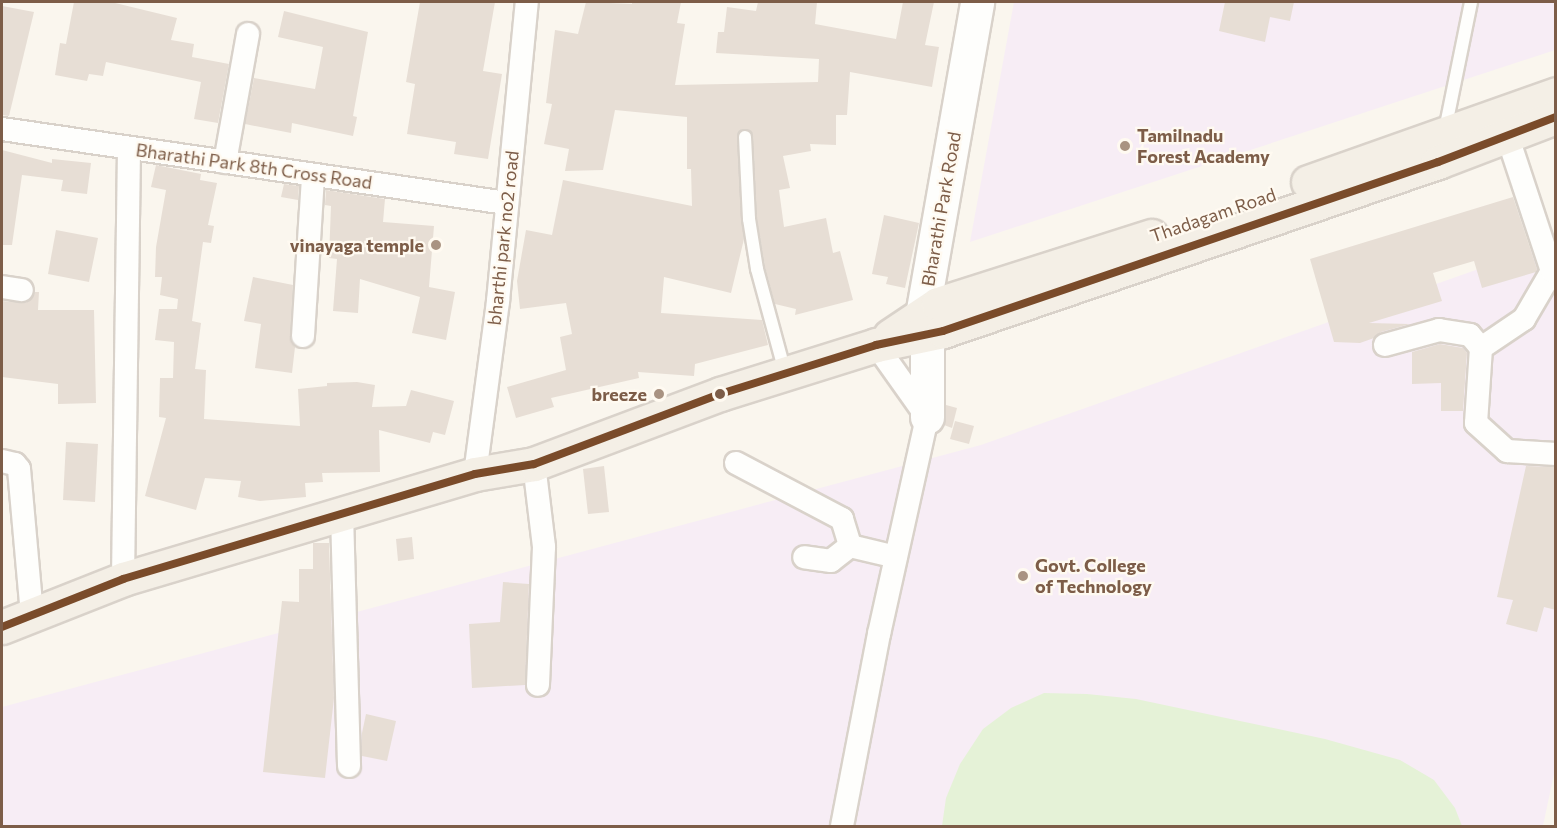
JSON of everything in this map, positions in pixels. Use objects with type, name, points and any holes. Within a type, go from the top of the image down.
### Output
[{"type":"main road","name":"Bharathi Park Road","points":[[927,417],[924,324],[976,2]]},
{"type":"main road","name":"Thadagam Road","points":[[924,324],[938,304],[1198,221],[1556,94]]},
{"type":"main road","name":"Thadagam Road","points":[[2,627],[123,579],[475,474],[534,464],[720,394],[876,345],[924,324],[1438,162],[1556,117]]},
{"type":"street","name":"bharthi park no2 road","points":[[475,474],[498,301],[527,2]]},
{"type":"street","points":[[225,162],[248,34]]},
{"type":"street","name":"Bharathi Park 8th Cross Road","points":[[2,129],[506,204]]},
{"type":"street","points":[[1481,348],[1524,319],[1552,271],[1507,135]]},
{"type":"street","points":[[123,579],[129,148]]},
{"type":"street","points":[[303,336],[313,175]]},
{"type":"street","points":[[1385,345],[1439,330],[1470,335],[1481,348],[1476,423],[1507,451],[1556,454]]},
{"type":"street","points":[[842,826],[896,557],[927,417],[876,345]]},
{"type":"street","points":[[2,461],[15,464],[19,469],[32,615]]},
{"type":"street","points":[[736,463],[842,519],[850,546]]},
{"type":"street","points":[[534,464],[544,547],[538,685]]},
{"type":"street","points":[[342,514],[349,766]]},
{"type":"street","points":[[850,546],[896,557]]},
{"type":"street","points":[[804,557],[831,561],[850,546]]},
{"type":"lane","points":[[1444,134],[1471,2]]},
{"type":"lane","points":[[744,137],[749,219],[756,259],[786,374]]},
{"type":"shaded area","name":"Tamilnadu Forest Academy","points":[[1014,2],[1555,2],[1555,50],[970,242]]},
{"type":"shaded area","name":"Govt. College of Technology","points":[[1555,242],[1556,764],[1543,826],[2,826],[2,707],[981,445]]},
{"type":"green space","points":[[1044,693],[1087,694],[1136,699],[1325,739],[1400,760],[1434,780],[1455,808],[1462,826],[942,826],[946,798],[960,764],[983,729],[1011,708]]},
{"type":"building","points":[[74,2],[111,2],[177,18],[171,40],[194,44],[192,57],[229,64],[218,123],[194,119],[201,82],[106,62],[103,76],[89,74],[87,81],[55,75],[60,43],[66,44]]},
{"type":"building","points":[[420,2],[495,2],[483,71],[502,74],[488,159],[454,154],[456,142],[407,134],[415,84],[406,82]]},
{"type":"building","points":[[586,2],[632,4],[632,2],[681,2],[677,23],[685,24],[675,85],[818,82],[819,59],[716,53],[718,32],[724,32],[727,7],[756,11],[758,2],[817,2],[815,24],[896,39],[903,2],[934,2],[925,45],[939,47],[932,87],[850,72],[847,115],[836,115],[836,145],[810,144],[811,151],[783,156],[790,188],[779,190],[784,227],[826,218],[833,253],[840,251],[853,300],[795,315],[796,309],[775,304],[765,267],[757,218],[753,136],[749,130],[741,130],[737,137],[744,239],[731,293],[664,277],[661,313],[762,320],[768,345],[695,364],[694,376],[638,372],[639,378],[551,398],[554,407],[516,418],[507,387],[566,370],[560,337],[572,334],[566,303],[520,309],[517,281],[526,230],[552,235],[563,180],[692,206],[691,169],[687,169],[687,117],[615,110],[603,170],[565,171],[569,149],[544,144],[552,104],[546,103],[555,30],[578,34]]},
{"type":"building","points":[[1225,2],[1294,2],[1290,21],[1270,17],[1265,42],[1219,31]]},
{"type":"building","points":[[2,6],[34,12],[9,116],[2,115]]},
{"type":"building","points":[[284,11],[368,32],[353,116],[357,117],[353,136],[292,123],[291,133],[245,124],[254,78],[315,89],[323,47],[278,37]]},
{"type":"building","points":[[2,150],[52,163],[52,159],[91,163],[87,194],[61,191],[63,180],[22,175],[12,245],[2,245]]},
{"type":"building","points":[[156,165],[201,174],[200,180],[217,183],[208,225],[214,226],[211,243],[203,242],[192,321],[201,323],[195,369],[206,370],[204,419],[300,426],[298,389],[327,386],[327,383],[357,382],[375,385],[372,407],[406,406],[411,390],[454,401],[445,435],[433,432],[430,443],[379,430],[380,472],[322,473],[323,482],[305,483],[306,497],[260,501],[238,497],[241,481],[205,478],[196,510],[145,496],[166,418],[159,417],[160,378],[173,378],[174,342],[155,340],[159,309],[177,309],[178,299],[160,295],[162,277],[155,277],[156,247],[166,190],[151,187]]},
{"type":"building","points":[[284,184],[299,186],[298,200],[281,197]]},
{"type":"building","points":[[326,190],[385,199],[383,222],[434,226],[429,287],[455,292],[446,340],[412,333],[420,297],[360,279],[358,313],[333,311],[337,259],[329,258],[331,206],[325,205]]},
{"type":"building","points":[[1513,197],[1537,269],[1536,272],[1482,288],[1474,261],[1433,273],[1442,301],[1369,323],[1410,324],[1381,332],[1374,338],[1360,343],[1334,342],[1310,259]]},
{"type":"building","points":[[884,215],[919,223],[905,288],[886,284],[888,277],[872,274]]},
{"type":"building","points":[[56,230],[98,238],[89,282],[48,274]]},
{"type":"building","points":[[253,277],[293,285],[290,335],[295,347],[292,373],[255,368],[261,324],[244,321]]},
{"type":"building","points":[[35,292],[39,292],[38,310],[94,310],[96,403],[58,404],[58,384],[2,377],[2,301],[26,303]]},
{"type":"building","points":[[1440,344],[1463,348],[1467,353],[1463,411],[1441,411],[1441,383],[1412,384],[1412,352]]},
{"type":"building","points":[[946,405],[957,408],[952,428],[944,425]]},
{"type":"building","points":[[955,421],[974,426],[969,444],[950,439]]},
{"type":"building","points":[[66,442],[98,444],[95,502],[63,500]]},
{"type":"building","points":[[604,466],[609,512],[588,514],[583,469]]},
{"type":"building","points":[[1526,466],[1556,467],[1556,610],[1544,607],[1537,632],[1506,624],[1513,600],[1497,597]]},
{"type":"building","points":[[412,537],[414,559],[398,561],[396,539]]},
{"type":"building","points":[[313,543],[329,543],[334,698],[325,778],[263,772],[282,601],[299,602],[299,569],[313,569]]},
{"type":"building","points":[[503,582],[529,584],[525,685],[472,688],[469,624],[500,622]]},
{"type":"building","points":[[366,714],[396,721],[387,761],[362,756],[362,733]]},
{"type":"transit line","points":[[2,627],[123,579],[475,474],[534,464],[720,394],[876,345],[943,331],[1438,162],[1556,117]]},
{"type":"place","name":"Tamilnadu Forest Academy","points":[[1125,146]]},
{"type":"place","name":"vinayaga temple","points":[[436,245]]},
{"type":"place","name":"breeze","points":[[659,394]]},
{"type":"place","name":"Govt. College of Technology","points":[[1023,576]]}]
